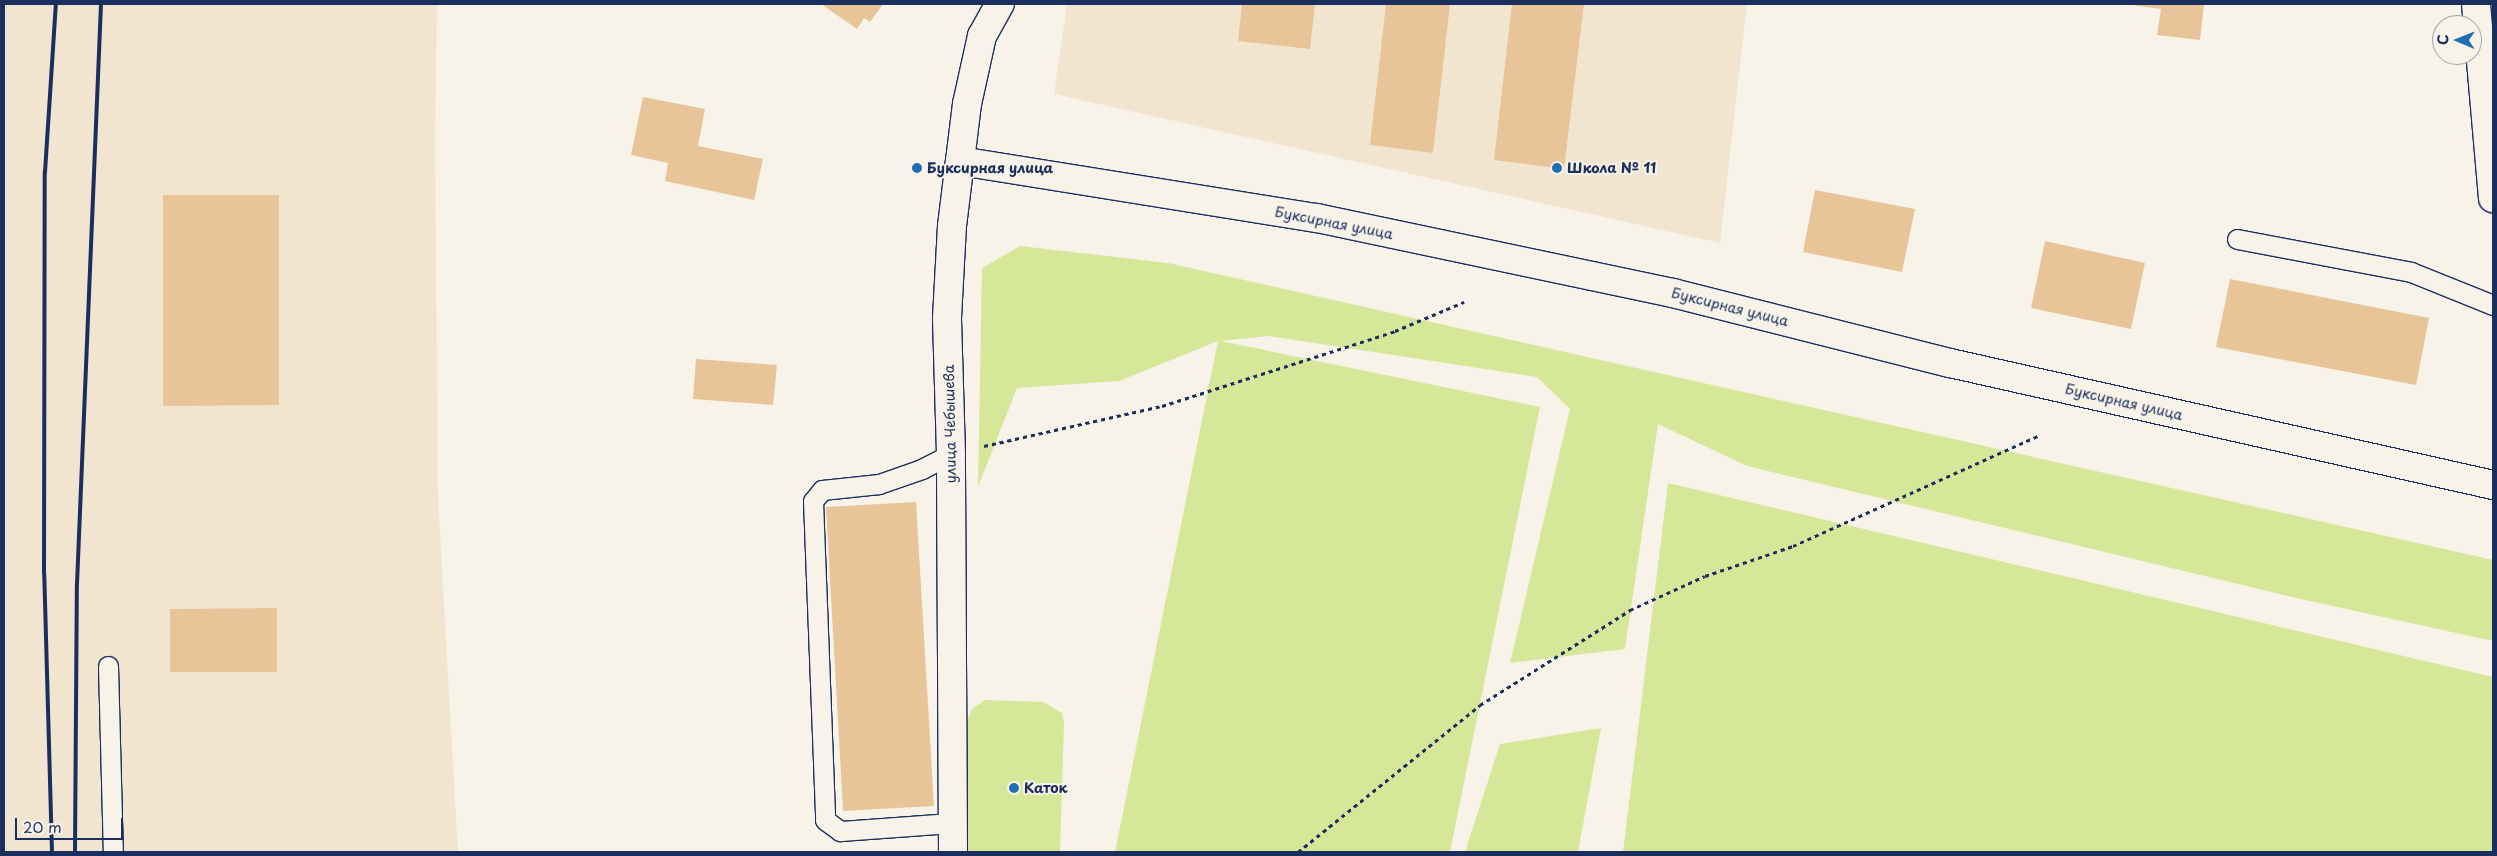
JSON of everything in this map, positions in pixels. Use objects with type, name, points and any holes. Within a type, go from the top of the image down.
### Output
[{"type":"street","name":"улица Чебышева","points":[[953,852],[951,454],[947,318],[952,226],[967,104],[982,36],[1000,4]]},
{"type":"street","points":[[2476,4],[2493,198]]},
{"type":"street","name":"Буксирная улица","points":[[960,161],[1317,218],[1672,293],[1950,363],[2493,485]]},
{"type":"lane","points":[[2237,239],[2411,272],[2493,305]]},
{"type":"lane","points":[[951,454],[922,469],[879,484],[822,490],[813,501],[825,820],[840,830],[952,823]]},
{"type":"lane","points":[[108,666],[113,852]]},
{"type":"path","points":[[951,454],[1162,406],[1395,331],[1464,302]]},
{"type":"path","points":[[1298,852],[1480,705],[1630,610],[1705,576],[1793,546],[2040,435]]},
{"type":"shaded area","points":[[4,4],[437,4],[435,142],[438,497],[458,852],[4,852]]},
{"type":"shaded area","name":"Школа № 11","points":[[1067,4],[1747,4],[1720,243],[1054,94]]},
{"type":"green space","points":[[1020,246],[1168,263],[2493,560],[2493,641],[2296,598],[1747,466],[1658,424],[1625,649],[1510,663],[1570,409],[1537,377],[1268,336],[1221,341],[1540,407],[1450,852],[1115,852],[1218,341],[1119,381],[1017,388],[978,487],[982,268]]},
{"type":"green space","points":[[1668,483],[2493,677],[2493,852],[1623,852]]},
{"type":"green space","name":"Каток","points":[[985,700],[1043,702],[1062,713],[1064,722],[1060,852],[966,852],[966,724],[972,709]]},
{"type":"green space","points":[[1601,728],[1578,852],[1465,852],[1500,744]]},
{"type":"building","points":[[821,4],[883,4],[870,22],[864,18],[857,29]]},
{"type":"building","points":[[1242,4],[1315,4],[1310,49],[1238,41]]},
{"type":"building","points":[[1386,4],[1450,4],[1433,153],[1370,145]]},
{"type":"building","points":[[1512,4],[1584,4],[1564,169],[1494,160]]},
{"type":"building","points":[[2125,4],[2204,4],[2200,40],[2157,35],[2161,9]]},
{"type":"building","points":[[643,97],[705,109],[698,146],[763,159],[754,200],[665,181],[668,163],[631,155]]},
{"type":"building","points":[[1815,190],[1915,209],[1902,272],[1803,252]]},
{"type":"building","points":[[163,195],[279,195],[279,405],[163,406]]},
{"type":"building","points":[[2045,241],[2145,263],[2131,329],[2031,308]]},
{"type":"building","points":[[2230,279],[2429,318],[2416,385],[2216,347]]},
{"type":"building","points":[[696,359],[777,365],[773,405],[693,399]]},
{"type":"building","points":[[916,502],[934,806],[843,811],[826,507]]},
{"type":"building","points":[[277,608],[277,672],[170,672],[170,609]]},
{"type":"railway","points":[[52,852],[44,573],[45,172],[56,4]]},
{"type":"railway","points":[[75,852],[77,584],[101,4]]},
{"type":"place","name":"Буксирная улица","points":[[917,168]]},
{"type":"place","name":"Школа № 11","points":[[1557,168]]},
{"type":"place","name":"Каток","points":[[1014,788]]}]
